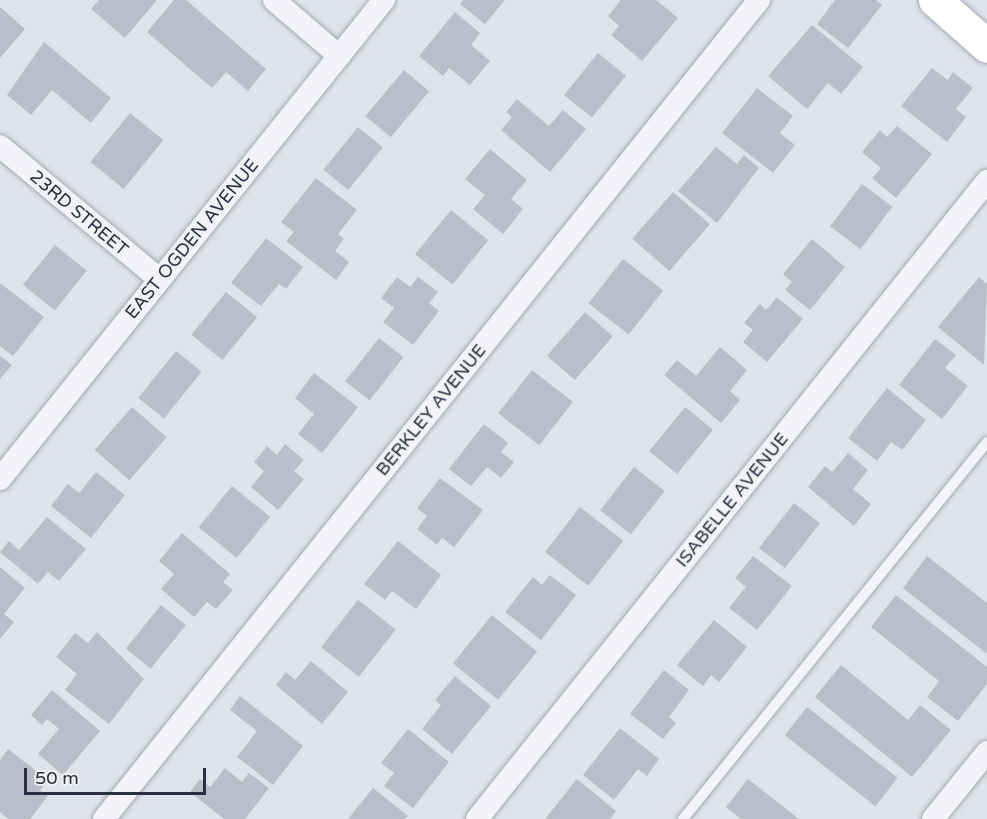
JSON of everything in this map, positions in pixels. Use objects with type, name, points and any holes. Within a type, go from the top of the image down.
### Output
[{"type":"main road","points":[[935,0],[987,46]]},
{"type":"street","points":[[274,0],[339,56]]},
{"type":"street","name":"EAST OGDEN AVENUE","points":[[0,478],[384,0]]},
{"type":"street","name":"BERKLEY AVENUE","points":[[104,819],[759,0]]},
{"type":"street","name":"23RD STREET","points":[[2,151],[159,279]]},
{"type":"street","name":"ISABELLE AVENUE","points":[[477,819],[987,181]]},
{"type":"street","points":[[933,819],[987,752]]},
{"type":"lane","points":[[683,819],[987,441]]},
{"type":"building","points":[[99,0],[157,0],[125,38],[91,9]]},
{"type":"building","points":[[174,0],[186,0],[266,69],[248,91],[226,72],[212,88],[147,32]]},
{"type":"building","points":[[463,0],[505,0],[485,24],[460,4]]},
{"type":"building","points":[[621,0],[656,0],[678,18],[642,61],[611,35],[619,26],[608,16]]},
{"type":"building","points":[[835,0],[876,0],[882,5],[848,48],[817,24]]},
{"type":"building","points":[[0,7],[25,29],[0,58]]},
{"type":"building","points":[[455,12],[480,33],[471,45],[490,61],[470,85],[449,68],[443,76],[419,56]]},
{"type":"building","points":[[812,25],[863,67],[841,94],[828,83],[807,109],[768,76]]},
{"type":"building","points":[[44,42],[111,98],[91,123],[52,90],[31,115],[7,95]]},
{"type":"building","points":[[598,53],[626,76],[592,118],[564,95]]},
{"type":"building","points":[[932,68],[948,80],[953,72],[973,88],[956,109],[966,117],[947,142],[901,106]]},
{"type":"building","points":[[404,70],[429,91],[391,137],[365,116]]},
{"type":"building","points":[[757,88],[793,116],[780,133],[795,145],[773,173],[722,133]]},
{"type":"building","points":[[517,99],[549,126],[563,110],[586,129],[550,172],[501,130],[512,117],[506,112]]},
{"type":"building","points":[[130,113],[163,140],[124,189],[90,162]]},
{"type":"building","points":[[897,126],[932,154],[896,198],[872,178],[881,168],[862,152],[880,130],[887,137]]},
{"type":"building","points":[[358,127],[383,147],[348,190],[323,170]]},
{"type":"building","points":[[716,147],[737,164],[744,155],[759,168],[717,223],[678,191]]},
{"type":"building","points":[[490,149],[527,180],[511,199],[523,209],[503,234],[473,209],[485,195],[465,179]]},
{"type":"building","points":[[316,178],[357,210],[338,234],[344,239],[335,251],[349,262],[336,280],[286,241],[294,232],[281,222]]},
{"type":"building","points":[[862,184],[892,207],[860,249],[830,226]]},
{"type":"building","points":[[673,192],[710,224],[669,271],[632,239]]},
{"type":"building","points":[[451,210],[488,240],[452,285],[415,254]]},
{"type":"building","points":[[266,238],[303,267],[286,289],[279,284],[261,306],[231,283]]},
{"type":"building","points":[[812,239],[845,267],[810,310],[785,290],[792,282],[783,274]]},
{"type":"building","points":[[55,245],[87,271],[55,310],[23,285]]},
{"type":"building","points":[[623,259],[663,290],[629,335],[589,303]]},
{"type":"building","points":[[397,277],[410,287],[418,277],[438,292],[429,303],[439,311],[413,345],[383,322],[394,308],[381,298]]},
{"type":"building","points":[[979,277],[987,284],[984,365],[938,327]]},
{"type":"building","points":[[0,283],[44,317],[13,356],[0,346]]},
{"type":"building","points":[[226,292],[257,317],[222,360],[191,335]]},
{"type":"building","points":[[777,297],[803,319],[767,362],[743,342],[753,330],[744,323],[760,304],[766,310]]},
{"type":"building","points":[[585,312],[613,336],[575,380],[547,356]]},
{"type":"building","points":[[379,338],[403,357],[370,400],[345,381]]},
{"type":"building","points":[[935,339],[956,355],[945,368],[968,386],[942,419],[899,385]]},
{"type":"building","points":[[720,347],[747,370],[730,391],[740,400],[721,423],[664,375],[677,360],[696,376]]},
{"type":"building","points":[[176,351],[202,372],[164,418],[138,398]]},
{"type":"building","points":[[0,356],[12,365],[0,379]]},
{"type":"building","points":[[532,370],[573,402],[539,445],[498,413]]},
{"type":"building","points":[[314,373],[358,407],[322,453],[298,434],[314,414],[295,398]]},
{"type":"building","points":[[887,388],[926,420],[902,450],[891,442],[877,461],[848,438]]},
{"type":"building","points":[[132,407],[167,437],[129,480],[95,450]]},
{"type":"building","points":[[685,407],[713,430],[677,474],[649,451]]},
{"type":"building","points":[[484,424],[508,443],[501,452],[514,462],[501,478],[487,467],[471,486],[449,469]]},
{"type":"building","points":[[285,444],[304,460],[294,471],[304,479],[278,510],[251,487],[264,471],[254,462],[267,446],[277,455]]},
{"type":"building","points":[[848,453],[868,470],[853,489],[871,504],[854,526],[808,487],[825,466],[832,472]]},
{"type":"building","points":[[634,467],[665,491],[631,534],[600,510]]},
{"type":"building","points":[[96,472],[125,495],[91,538],[51,506],[68,484],[79,493]]},
{"type":"building","points":[[440,478],[483,510],[454,547],[442,538],[437,545],[417,529],[427,516],[417,508]]},
{"type":"building","points":[[232,486],[270,517],[237,558],[199,527]]},
{"type":"building","points":[[794,503],[820,523],[785,568],[759,548]]},
{"type":"building","points":[[580,507],[623,541],[588,586],[545,552]]},
{"type":"building","points":[[47,517],[86,549],[59,581],[48,572],[38,584],[0,552],[9,541],[19,550]]},
{"type":"building","points":[[182,533],[230,574],[223,582],[233,590],[216,609],[207,602],[194,617],[161,589],[174,574],[159,561]]},
{"type":"building","points":[[398,541],[441,575],[416,609],[392,591],[385,600],[364,584]]},
{"type":"building","points":[[753,556],[792,586],[757,630],[729,608],[746,587],[735,578]]},
{"type":"building","points":[[927,556],[987,603],[987,654],[903,588]]},
{"type":"building","points":[[0,567],[25,588],[4,614],[14,622],[0,639]]},
{"type":"building","points":[[550,575],[576,595],[541,640],[505,612],[533,577],[542,585]]},
{"type":"building","points":[[896,595],[987,667],[987,684],[958,721],[927,697],[939,681],[871,627]]},
{"type":"building","points":[[358,600],[396,630],[359,677],[321,647]]},
{"type":"building","points":[[161,605],[186,625],[151,669],[126,649]]},
{"type":"building","points":[[492,615],[537,652],[498,700],[453,663]]},
{"type":"building","points":[[714,620],[747,647],[719,682],[711,675],[703,686],[677,665]]},
{"type":"building","points":[[97,632],[144,679],[109,724],[65,690],[77,674],[56,657],[75,633],[88,643]]},
{"type":"building","points":[[311,661],[348,692],[322,724],[276,685],[286,672],[295,680]]},
{"type":"building","points":[[841,665],[908,720],[920,705],[951,730],[912,777],[815,697]]},
{"type":"building","points":[[664,670],[689,690],[669,717],[676,723],[663,739],[630,714]]},
{"type":"building","points":[[455,676],[491,706],[452,754],[422,729],[441,705],[435,700]]},
{"type":"building","points":[[52,690],[100,731],[63,775],[38,754],[59,729],[47,719],[42,725],[31,715]]},
{"type":"building","points":[[240,696],[303,746],[273,785],[237,757],[257,731],[230,710]]},
{"type":"building","points":[[807,707],[898,778],[875,806],[785,735]]},
{"type":"building","points":[[620,728],[659,759],[647,776],[638,769],[614,800],[583,775]]},
{"type":"building","points":[[408,729],[449,762],[413,808],[384,786],[394,773],[381,763]]},
{"type":"building","points":[[8,749],[48,780],[40,790],[48,796],[30,819],[8,819],[0,812],[0,760]]},
{"type":"building","points":[[225,768],[242,782],[249,773],[269,788],[245,819],[224,819],[190,792],[200,779],[210,787]]},
{"type":"building","points":[[577,779],[616,811],[610,819],[545,819]]},
{"type":"building","points":[[748,779],[799,819],[741,819],[726,807]]},
{"type":"building","points":[[373,788],[408,816],[405,819],[348,819]]}]
